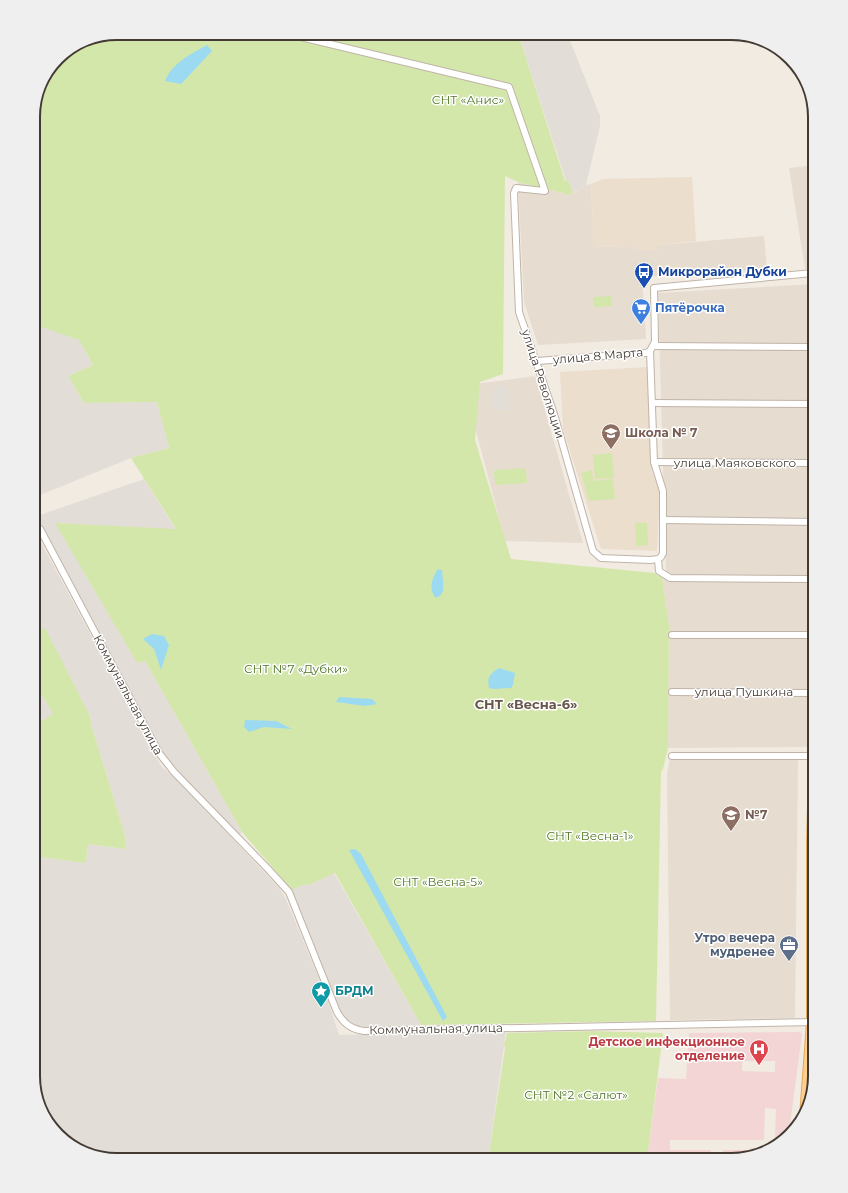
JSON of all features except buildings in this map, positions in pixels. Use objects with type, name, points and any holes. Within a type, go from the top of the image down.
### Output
[{"type":"main road","points":[[807,1087],[808,1075]]},
{"type":"street","name":"улица Революции","points":[[313,40],[509,87],[545,191],[516,188],[514,193],[519,312],[554,414],[592,551],[601,558],[658,559]]},
{"type":"street","name":"улица 8 Марта","points":[[536,361],[646,353],[652,348],[655,342],[654,288],[808,274]]},
{"type":"street","points":[[808,347],[652,348],[654,462],[663,491],[663,553],[658,559],[659,571],[670,578],[808,579]]},
{"type":"street","points":[[652,403],[808,404]]},
{"type":"street","name":"улица Маяковского","points":[[654,462],[808,463]]},
{"type":"street","points":[[663,520],[808,522]]},
{"type":"street","name":"Коммунальная улица","points":[[40,529],[158,753],[174,772],[289,892],[337,1012],[349,1027],[355,1030],[364,1031],[808,1022]]},
{"type":"street","points":[[672,635],[808,635]]},
{"type":"street","name":"улица Пушкина","points":[[672,692],[808,693]]},
{"type":"street","points":[[672,756],[808,756]]},
{"type":"shaded area","points":[[520,40],[570,40],[600,116],[600,126],[586,185],[573,193],[568,180],[566,181]]},
{"type":"shaded area","points":[[808,166],[808,269],[805,269],[789,168]]},
{"type":"shaded area","points":[[692,177],[696,241],[659,245],[659,249],[653,250],[636,250],[635,246],[594,247],[591,184],[603,179]]},
{"type":"shaded area","points":[[518,182],[571,195],[586,185],[591,184],[594,247],[635,246],[636,250],[659,249],[659,245],[764,236],[767,270],[642,277],[646,339],[538,345],[524,302]]},
{"type":"shaded area","points":[[808,284],[808,747],[668,748],[669,626],[662,577],[666,571],[658,293]]},
{"type":"shaded area","points":[[40,325],[79,340],[93,365],[68,376],[84,403],[157,402],[169,448],[131,458],[40,495]]},
{"type":"shaded area","name":"Школа № 7","points":[[648,367],[652,472],[660,491],[657,551],[601,549],[563,429],[560,372]]},
{"type":"shaded area","points":[[535,376],[583,543],[505,541],[475,427],[476,384]]},
{"type":"shaded area","points":[[508,385],[510,409],[492,411],[493,387]]},
{"type":"shaded area","points":[[144,479],[176,530],[56,523],[137,663],[145,661],[242,832],[238,837],[169,764],[46,535],[40,522],[40,515]]},
{"type":"shaded area","points":[[40,540],[161,766],[182,784],[279,888],[285,897],[327,998],[339,1035],[506,1031],[489,1153],[112,1153],[92,1149],[74,1140],[62,1131],[50,1115],[46,1106],[40,1076],[40,857],[84,863],[86,862],[88,844],[125,849],[125,836],[91,724],[90,716],[45,629],[40,629]]},
{"type":"shaded area","points":[[40,693],[53,714],[40,722]]},
{"type":"shaded area","points":[[670,758],[798,758],[795,1018],[670,1020],[667,775]]},
{"type":"shaded area","points":[[334,873],[421,1025],[366,1028],[351,1025],[342,1014],[292,890],[299,886],[311,884]]},
{"type":"shaded area","points":[[800,1032],[802,1034],[790,1126],[786,1131],[779,1134],[775,1138],[776,1109],[765,1108],[764,1140],[670,1140],[670,1150],[711,1150],[711,1153],[648,1153],[658,1078],[686,1079],[689,1033]],"holes":[[[742,1061],[775,1061],[775,1072],[742,1071]]]},
{"type":"shaded area","points":[[750,1148],[758,1148],[741,1152],[723,1153],[723,1150],[749,1150]]},
{"type":"green space","points":[[117,40],[520,40],[565,181],[568,180],[573,193],[571,195],[518,182],[505,176],[503,374],[480,382],[475,440],[511,559],[655,573],[662,577],[669,626],[668,748],[661,772],[656,1021],[421,1025],[335,873],[311,884],[299,886],[292,890],[242,832],[145,661],[137,663],[55,523],[176,529],[131,458],[169,448],[157,402],[84,403],[68,376],[93,365],[79,340],[40,326],[40,112],[46,87],[53,74],[66,59],[78,50],[92,44]]},
{"type":"green space","points":[[611,296],[612,306],[594,307],[593,297]]},
{"type":"green space","points":[[612,453],[614,478],[595,479],[593,455]]},
{"type":"green space","points":[[524,468],[526,470],[527,482],[495,484],[495,470]]},
{"type":"green space","points":[[592,470],[593,481],[613,479],[615,499],[589,501],[581,473]]},
{"type":"green space","points":[[635,523],[647,523],[648,545],[636,546]]},
{"type":"green space","points":[[45,628],[90,716],[91,724],[125,836],[125,849],[88,844],[86,862],[84,863],[40,857],[40,722],[53,714],[40,693],[40,629]]},
{"type":"green space","name":"СНТ №2 «Салют»","points":[[592,1031],[663,1033],[648,1153],[489,1153],[507,1033]]},
{"type":"water","points":[[207,45],[212,51],[181,84],[165,81],[172,69],[177,64]]},
{"type":"water","points":[[438,569],[442,570],[443,588],[441,595],[436,598],[432,591],[432,584]]},
{"type":"water","points":[[152,634],[164,636],[169,645],[161,670],[154,649],[143,639]]},
{"type":"water","points":[[499,668],[515,673],[511,688],[489,688],[488,682],[490,676]]},
{"type":"water","points":[[339,697],[372,699],[377,704],[365,706],[336,702]]},
{"type":"water","points":[[245,720],[276,721],[292,729],[264,727],[249,732],[244,727]]},
{"type":"water","points":[[355,849],[361,854],[447,1017],[443,1021],[349,850]]},
{"type":"place","name":"Микрорайон Дубки","points":[[644,289]]},
{"type":"place","name":"Пятёрочка","points":[[641,325]]},
{"type":"place","name":"Школа № 7","points":[[611,450]]},
{"type":"place","name":"№7","points":[[731,832]]},
{"type":"place","name":"Утро вечера мудренее","points":[[789,962]]},
{"type":"place","name":"БРДМ","points":[[321,1008]]},
{"type":"place","name":"Детское инфекционное отделение","points":[[759,1066]]},
{"type":"district","name":"СНТ «Весна-6»","points":[[526,704]]},
{"type":"park label","name":"СНТ «Анис»","points":[[468,100]]},
{"type":"park label","name":"СНТ №7 «Дубки»","points":[[296,669]]},
{"type":"park label","name":"СНТ «Весна-1»","points":[[590,836]]},
{"type":"park label","name":"СНТ «Весна-5»","points":[[438,882]]}]
